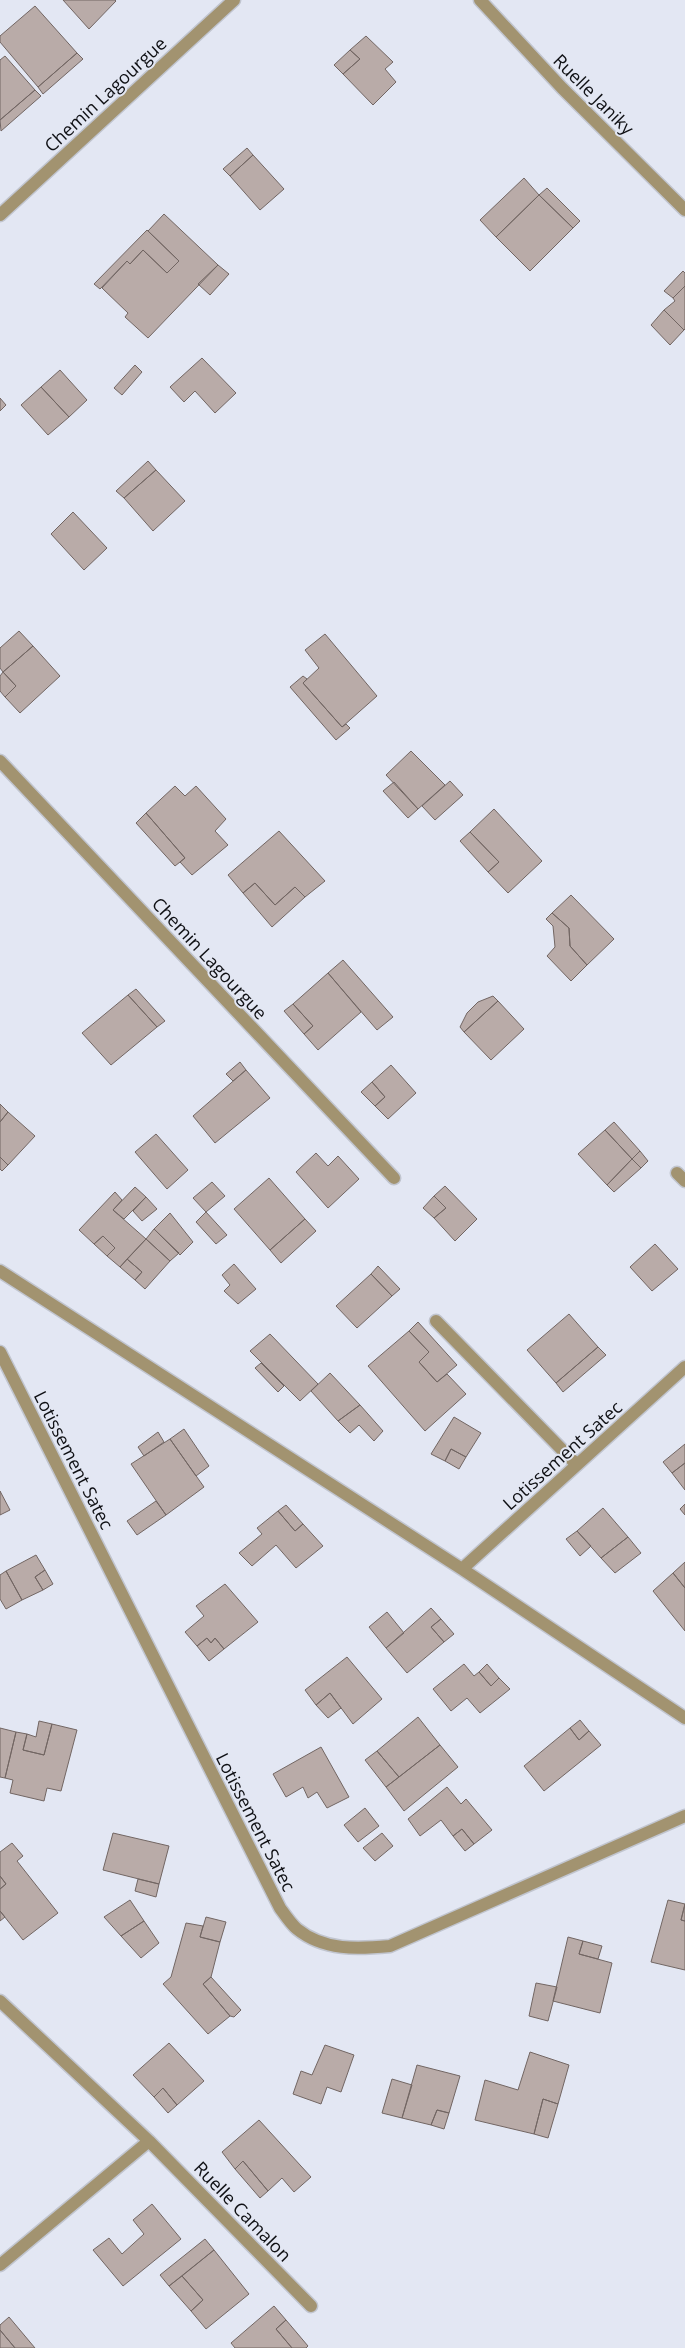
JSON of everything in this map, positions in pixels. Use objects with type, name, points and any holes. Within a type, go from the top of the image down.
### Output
[{"type":"street","name":"Chemin Lagourgue","points":[[0,214],[234,0]]},
{"type":"street","name":"Ruelle Janiky","points":[[480,0],[562,88],[685,210]]},
{"type":"street","name":"Chemin Lagourgue","points":[[0,761],[394,1178]]},
{"type":"street","points":[[0,1271],[462,1569],[685,1718]]},
{"type":"street","points":[[436,1321],[577,1465]]},
{"type":"street","name":"Lotissement Satec","points":[[0,1352],[280,1908],[297,1929],[329,1946],[360,1948],[390,1946],[685,1816]]},
{"type":"street","name":"Lotissement Satec","points":[[462,1569],[685,1367]]},
{"type":"street","name":"Ruelle Camalon","points":[[0,2002],[149,2141],[311,2306]]},
{"type":"street","points":[[0,2264],[149,2141]]},
{"type":"building","points":[[63,0],[115,0],[116,1],[89,29]]},
{"type":"building","points":[[35,6],[77,53],[38,87],[0,42],[0,36]]},
{"type":"building","points":[[366,36],[393,62],[385,69],[396,82],[373,105],[343,74],[360,59],[350,50]]},
{"type":"building","points":[[350,50],[360,59],[343,74],[334,65]]},
{"type":"building","points":[[77,53],[83,59],[43,94],[38,87]]},
{"type":"building","points":[[5,56],[35,90],[0,120],[0,60]]},
{"type":"building","points":[[35,90],[41,96],[1,131],[0,120]]},
{"type":"building","points":[[247,148],[253,155],[230,176],[223,169]]},
{"type":"building","points":[[253,155],[284,189],[260,210],[230,176]]},
{"type":"building","points":[[524,178],[539,195],[496,237],[480,220]]},
{"type":"building","points":[[547,188],[580,221],[573,228],[539,195]]},
{"type":"building","points":[[539,195],[573,228],[530,271],[496,237]]},
{"type":"building","points":[[164,214],[218,265],[148,338],[125,317],[128,313],[102,288],[127,261],[130,264],[143,250],[167,273],[179,261],[148,231]]},
{"type":"building","points":[[147,230],[179,261],[167,273],[143,250],[130,264],[127,261],[100,289],[94,284]]},
{"type":"building","points":[[218,265],[229,274],[210,295],[198,284]]},
{"type":"building","points":[[683,271],[685,273],[685,286],[673,298],[664,291]]},
{"type":"building","points":[[685,286],[684,330],[664,310],[675,301],[673,298]]},
{"type":"building","points":[[664,310],[684,330],[670,345],[651,325]]},
{"type":"building","points":[[202,358],[236,393],[215,413],[195,391],[184,402],[170,387]]},
{"type":"building","points":[[135,365],[142,372],[122,395],[114,388]]},
{"type":"building","points":[[60,370],[87,400],[69,417],[41,387]]},
{"type":"building","points":[[41,387],[69,417],[48,435],[21,405]]},
{"type":"building","points":[[0,398],[6,405],[0,411]]},
{"type":"building","points":[[148,461],[156,470],[124,498],[116,491]]},
{"type":"building","points":[[156,470],[185,501],[153,531],[124,498]]},
{"type":"building","points":[[73,512],[107,548],[84,570],[51,534]]},
{"type":"building","points":[[19,631],[33,646],[3,672],[0,668],[0,648]]},
{"type":"building","points":[[325,634],[377,696],[342,727],[303,683],[319,668],[305,650]]},
{"type":"building","points":[[33,646],[60,676],[20,713],[5,697],[16,686],[3,672]]},
{"type":"building","points":[[3,672],[16,686],[5,697],[0,691],[0,676]]},
{"type":"building","points":[[303,676],[307,679],[303,683],[342,727],[346,724],[350,728],[336,740],[290,687]]},
{"type":"building","points":[[411,751],[445,785],[418,809],[386,775]]},
{"type":"building","points":[[450,781],[463,795],[435,820],[422,806]]},
{"type":"building","points":[[394,782],[418,809],[408,818],[383,791]]},
{"type":"building","points":[[175,786],[185,796],[196,786],[226,819],[215,831],[228,845],[192,875],[180,862],[185,858],[146,813]]},
{"type":"building","points":[[494,809],[542,861],[508,893],[488,872],[499,862],[470,832]]},
{"type":"building","points":[[146,813],[185,858],[175,866],[136,823]]},
{"type":"building","points":[[279,831],[325,881],[305,897],[295,887],[275,905],[255,883],[243,893],[228,875]]},
{"type":"building","points":[[470,832],[499,862],[488,872],[460,841]]},
{"type":"building","points":[[255,883],[275,905],[295,887],[305,897],[272,927],[243,893]]},
{"type":"building","points":[[571,895],[614,939],[587,965],[570,946],[569,928],[552,913]]},
{"type":"building","points":[[552,913],[569,928],[570,946],[587,965],[571,981],[547,956],[555,947],[553,926],[546,919]]},
{"type":"building","points":[[343,960],[393,1017],[377,1030],[328,973]]},
{"type":"building","points":[[328,973],[361,1012],[318,1050],[304,1034],[313,1026],[293,1004]]},
{"type":"building","points":[[136,989],[165,1021],[157,1027],[128,995]]},
{"type":"building","points":[[128,995],[157,1027],[111,1065],[82,1033]]},
{"type":"building","points":[[493,996],[498,1001],[464,1032],[460,1027],[467,1013],[478,1002]]},
{"type":"building","points":[[498,1001],[524,1029],[491,1060],[464,1032]]},
{"type":"building","points":[[293,1004],[313,1026],[304,1034],[284,1011]]},
{"type":"building","points":[[240,1062],[246,1070],[233,1081],[226,1074]]},
{"type":"building","points":[[391,1065],[416,1093],[388,1119],[375,1106],[385,1097],[372,1082]]},
{"type":"building","points":[[246,1070],[270,1098],[215,1143],[193,1116]]},
{"type":"building","points":[[372,1082],[385,1097],[375,1106],[361,1092]]},
{"type":"building","points":[[0,1104],[8,1112],[0,1122]]},
{"type":"building","points":[[8,1112],[35,1136],[8,1165],[0,1157],[0,1122]]},
{"type":"building","points":[[614,1122],[640,1151],[632,1159],[605,1130]]},
{"type":"building","points":[[605,1130],[632,1159],[607,1185],[578,1154]]},
{"type":"building","points":[[156,1134],[188,1170],[167,1189],[135,1152]]},
{"type":"building","points":[[640,1151],[648,1161],[641,1168],[632,1159]]},
{"type":"building","points":[[316,1153],[328,1166],[338,1156],[359,1179],[328,1208],[296,1172]]},
{"type":"building","points":[[0,1157],[8,1165],[2,1171],[0,1169]]},
{"type":"building","points":[[632,1159],[641,1168],[614,1192],[607,1185]]},
{"type":"building","points":[[269,1178],[305,1219],[270,1250],[234,1209]]},
{"type":"building","points":[[212,1182],[225,1196],[206,1212],[193,1198]]},
{"type":"building","points":[[445,1186],[477,1219],[455,1241],[434,1218],[446,1208],[434,1196]]},
{"type":"building","points":[[135,1187],[146,1197],[124,1219],[113,1210]]},
{"type":"building","points":[[115,1192],[122,1200],[113,1210],[146,1239],[120,1267],[107,1256],[115,1248],[103,1236],[94,1244],[79,1230]]},
{"type":"building","points":[[434,1196],[446,1208],[434,1218],[423,1208]]},
{"type":"building","points":[[146,1197],[157,1209],[142,1221],[133,1211]]},
{"type":"building","points":[[206,1212],[227,1235],[216,1244],[196,1222]]},
{"type":"building","points":[[170,1213],[193,1242],[180,1255],[154,1229]]},
{"type":"building","points":[[305,1219],[316,1231],[281,1263],[270,1250]]},
{"type":"building","points":[[154,1229],[179,1253],[170,1261],[146,1239]]},
{"type":"building","points":[[103,1236],[115,1248],[107,1256],[94,1244]]},
{"type":"building","points":[[146,1239],[170,1261],[145,1289],[135,1280],[142,1272],[127,1259]]},
{"type":"building","points":[[655,1244],[678,1269],[652,1291],[630,1267]]},
{"type":"building","points":[[127,1259],[142,1272],[135,1280],[120,1267]]},
{"type":"building","points":[[234,1264],[256,1289],[238,1304],[224,1291],[230,1285],[222,1275]]},
{"type":"building","points":[[378,1266],[400,1289],[392,1296],[371,1274]]},
{"type":"building","points":[[371,1274],[392,1296],[357,1328],[336,1306]]},
{"type":"building","points":[[569,1314],[598,1347],[556,1383],[527,1350]]},
{"type":"building","points":[[418,1322],[457,1365],[437,1382],[419,1362],[429,1352],[409,1331]]},
{"type":"building","points":[[409,1331],[429,1352],[419,1362],[437,1382],[447,1374],[466,1394],[425,1431],[368,1366]]},
{"type":"building","points":[[270,1334],[318,1384],[300,1401],[250,1351]]},
{"type":"building","points":[[598,1347],[606,1355],[563,1392],[556,1383]]},
{"type":"building","points":[[261,1363],[284,1386],[278,1392],[255,1368]]},
{"type":"building","points":[[330,1373],[360,1405],[338,1421],[311,1391]]},
{"type":"building","points":[[360,1405],[383,1431],[374,1441],[359,1425],[350,1433],[338,1421]]},
{"type":"building","points":[[454,1417],[481,1433],[466,1457],[451,1449],[445,1461],[431,1454]]},
{"type":"building","points":[[184,1429],[209,1466],[196,1476],[170,1439]]},
{"type":"building","points":[[158,1432],[164,1442],[144,1456],[138,1447]]},
{"type":"building","points":[[170,1439],[204,1487],[166,1515],[131,1464]]},
{"type":"building","points":[[685,1444],[685,1463],[672,1473],[663,1462]]},
{"type":"building","points":[[451,1449],[466,1457],[459,1469],[445,1461]]},
{"type":"building","points":[[685,1463],[685,1490],[672,1473]]},
{"type":"building","points":[[0,1491],[10,1510],[0,1515]]},
{"type":"building","points":[[156,1501],[166,1515],[137,1535],[127,1521]]},
{"type":"building","points":[[685,1504],[685,1515],[680,1509]]},
{"type":"building","points":[[286,1505],[303,1524],[295,1531],[278,1511]]},
{"type":"building","points":[[603,1508],[628,1537],[601,1558],[577,1531]]},
{"type":"building","points":[[278,1511],[295,1531],[303,1524],[323,1546],[296,1568],[276,1545],[252,1566],[239,1553],[262,1534],[257,1528]]},
{"type":"building","points":[[577,1531],[591,1546],[580,1556],[566,1539]]},
{"type":"building","points":[[628,1537],[641,1553],[615,1573],[601,1558]]},
{"type":"building","points":[[36,1555],[45,1570],[35,1577],[43,1590],[22,1600],[6,1571]]},
{"type":"building","points":[[685,1562],[685,1588],[673,1573]]},
{"type":"building","points":[[45,1570],[53,1584],[43,1590],[35,1577]]},
{"type":"building","points":[[6,1571],[22,1600],[6,1609],[0,1599],[0,1575]]},
{"type":"building","points":[[673,1573],[685,1588],[685,1631],[653,1591]]},
{"type":"building","points":[[225,1584],[258,1622],[224,1649],[215,1638],[211,1643],[207,1638],[197,1646],[185,1632],[204,1616],[196,1606]]},
{"type":"building","points":[[431,1608],[441,1619],[431,1627],[444,1642],[407,1673],[386,1648]]},
{"type":"building","points":[[387,1612],[404,1633],[386,1648],[369,1627]]},
{"type":"building","points":[[441,1619],[454,1634],[444,1642],[431,1627]]},
{"type":"building","points":[[207,1638],[211,1643],[215,1638],[224,1649],[209,1661],[197,1646]]},
{"type":"building","points":[[347,1657],[382,1699],[353,1724],[330,1693],[316,1705],[305,1690]]},
{"type":"building","points":[[464,1664],[474,1676],[479,1672],[491,1686],[499,1678],[510,1689],[480,1713],[467,1698],[451,1711],[433,1689]]},
{"type":"building","points":[[487,1664],[499,1678],[491,1686],[479,1672]]},
{"type":"building","points":[[330,1693],[341,1708],[328,1718],[316,1705]]},
{"type":"building","points":[[418,1717],[440,1745],[399,1777],[377,1751]]},
{"type":"building","points":[[580,1720],[589,1731],[579,1740],[570,1728]]},
{"type":"building","points":[[39,1721],[52,1724],[44,1755],[23,1750],[27,1734],[36,1737]]},
{"type":"building","points":[[52,1724],[77,1730],[61,1791],[47,1788],[44,1801],[10,1793],[13,1780],[5,1778],[16,1732],[27,1734],[23,1750],[44,1755]]},
{"type":"building","points":[[0,1728],[16,1732],[5,1778],[0,1777]]},
{"type":"building","points":[[570,1728],[579,1740],[589,1731],[601,1745],[544,1791],[524,1766]]},
{"type":"building","points":[[440,1745],[458,1767],[404,1811],[386,1787]]},
{"type":"building","points":[[321,1747],[349,1797],[327,1808],[317,1792],[308,1798],[303,1787],[286,1797],[273,1774]]},
{"type":"building","points":[[377,1751],[399,1777],[386,1787],[365,1760]]},
{"type":"building","points":[[447,1787],[461,1804],[466,1799],[492,1830],[474,1844],[462,1829],[453,1836],[441,1820],[420,1836],[408,1819]]},
{"type":"building","points":[[365,1808],[379,1826],[358,1842],[344,1825]]},
{"type":"building","points":[[462,1829],[474,1844],[465,1851],[453,1836]]},
{"type":"building","points":[[113,1833],[169,1846],[159,1884],[103,1870]]},
{"type":"building","points":[[382,1833],[393,1846],[375,1861],[363,1848]]},
{"type":"building","points":[[12,1843],[23,1856],[17,1861],[58,1913],[23,1940],[0,1911],[0,1889],[6,1884],[0,1876],[0,1852]]},
{"type":"building","points":[[0,1876],[6,1884],[0,1889]]},
{"type":"building","points":[[138,1879],[159,1884],[156,1897],[135,1891]]},
{"type":"building","points":[[130,1900],[144,1921],[121,1936],[104,1917]]},
{"type":"building","points":[[668,1900],[685,1904],[681,1920],[685,1921],[685,1970],[651,1962]]},
{"type":"building","points":[[685,1904],[685,1921],[681,1920]]},
{"type":"building","points":[[0,1911],[5,1917],[0,1921]]},
{"type":"building","points":[[206,1917],[226,1922],[220,1942],[200,1937]]},
{"type":"building","points":[[144,1921],[159,1943],[141,1958],[121,1936]]},
{"type":"building","points":[[186,1923],[203,1926],[200,1937],[220,1942],[211,1977],[203,1984],[230,2016],[208,2034],[163,1984],[171,1977]]},
{"type":"building","points":[[568,1937],[583,1941],[579,1954],[612,1963],[600,2013],[553,2001]]},
{"type":"building","points":[[583,1941],[602,1946],[598,1959],[579,1954]]},
{"type":"building","points":[[211,1977],[241,2010],[234,2017],[230,2016],[203,1984]]},
{"type":"building","points":[[536,1983],[557,1987],[548,2021],[529,2016]]},
{"type":"building","points":[[169,2043],[204,2081],[177,2105],[163,2088],[154,2097],[133,2075]]},
{"type":"building","points":[[325,2045],[354,2055],[341,2092],[327,2087],[321,2104],[293,2094],[301,2071],[312,2075]]},
{"type":"building","points":[[530,2052],[569,2065],[558,2104],[543,2099],[534,2134],[475,2120],[485,2080],[518,2090]]},
{"type":"building","points":[[417,2065],[460,2076],[449,2113],[437,2110],[431,2125],[402,2118]]},
{"type":"building","points":[[392,2079],[412,2085],[402,2118],[382,2113]]},
{"type":"building","points":[[163,2088],[177,2105],[168,2113],[154,2097]]},
{"type":"building","points":[[543,2099],[558,2104],[548,2138],[534,2134]]},
{"type":"building","points":[[437,2110],[449,2113],[444,2129],[431,2125]]},
{"type":"building","points":[[259,2120],[311,2177],[294,2192],[282,2178],[268,2191],[243,2161],[235,2169],[222,2152]]},
{"type":"building","points":[[243,2161],[268,2191],[260,2198],[235,2169]]},
{"type":"building","points":[[152,2204],[181,2239],[123,2286],[93,2250],[109,2238],[122,2254],[144,2234],[133,2220]]},
{"type":"building","points":[[205,2239],[214,2250],[169,2286],[160,2275]]},
{"type":"building","points":[[214,2250],[249,2294],[206,2329],[191,2311],[203,2300],[182,2276]]},
{"type":"building","points":[[182,2276],[203,2300],[191,2311],[169,2286]]},
{"type":"building","points":[[274,2306],[286,2320],[276,2329],[292,2348],[235,2348],[231,2343]]},
{"type":"building","points":[[9,2317],[35,2348],[15,2348],[0,2330],[0,2325]]},
{"type":"building","points":[[286,2320],[308,2346],[306,2348],[292,2348],[276,2329]]},
{"type":"building","points":[[0,2330],[15,2348],[0,2348]]}]
